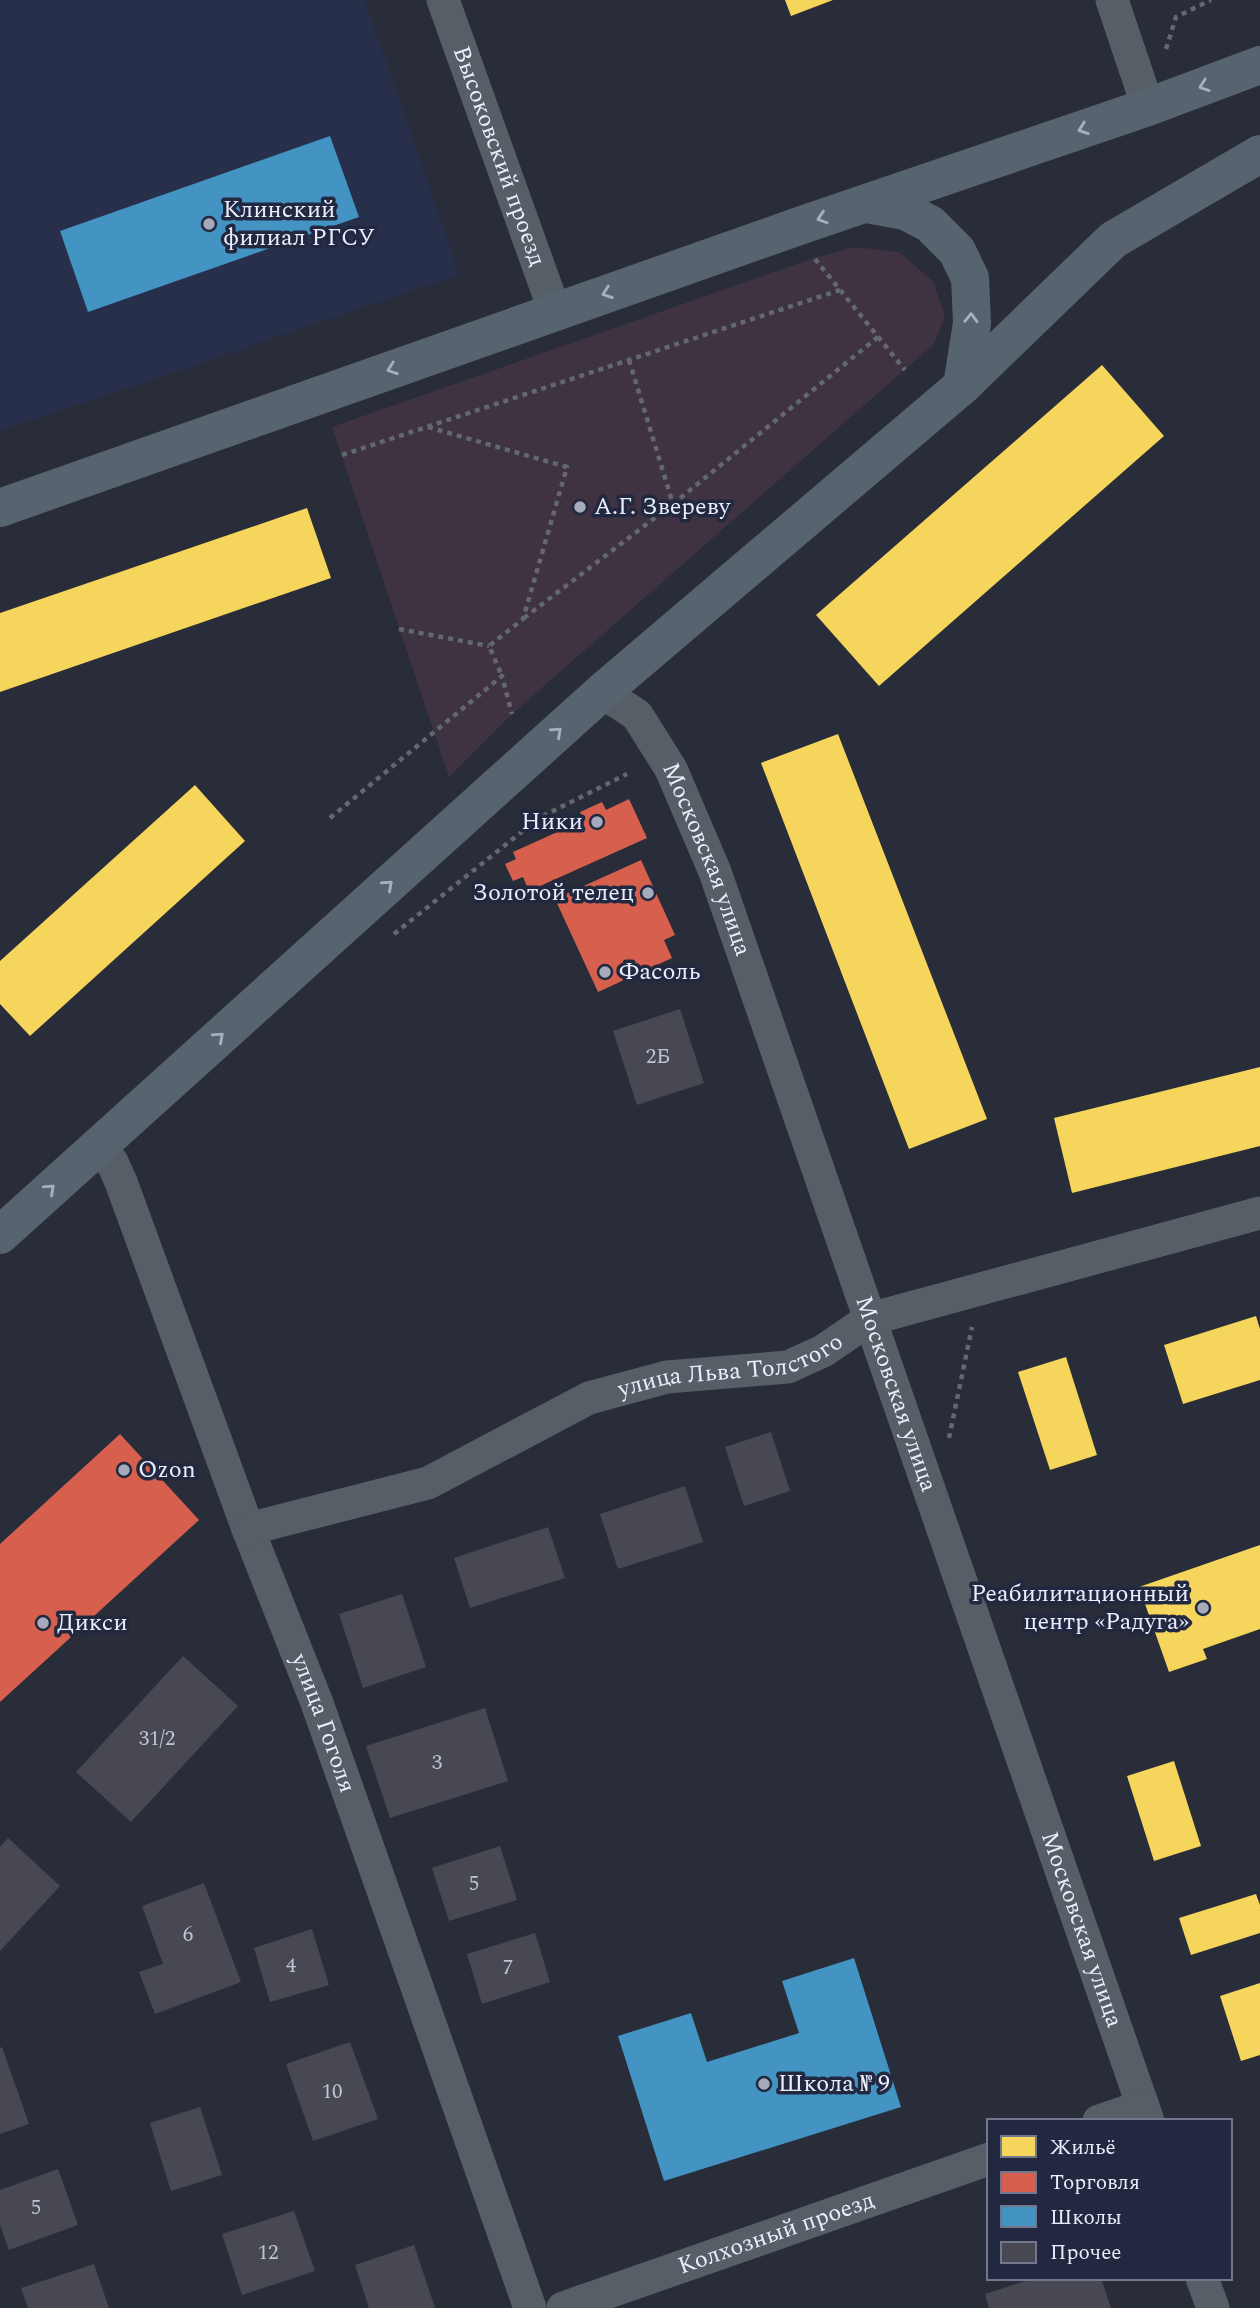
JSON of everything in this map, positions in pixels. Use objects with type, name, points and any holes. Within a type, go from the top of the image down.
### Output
[{"type":"highway","points":[[0,508],[1148,107],[1260,65]]},
{"type":"highway","points":[[0,1235],[602,692],[961,386],[1113,240],[1260,154]]},
{"type":"highway","points":[[867,204],[905,211],[930,224],[957,251],[970,278],[972,323],[961,386]]},
{"type":"street","name":"Высоковский проезд","points":[[443,0],[555,312]]},
{"type":"street","points":[[1112,0],[1148,107]]},
{"type":"street","name":"Московская улица","points":[[602,692],[637,715],[671,769],[715,872],[1145,2113]]},
{"type":"street","name":"улица Гоголя","points":[[95,1149],[112,1162],[121,1182],[247,1529],[317,1703],[530,2308]]},
{"type":"street","name":"улица Льва Толстого","points":[[247,1529],[428,1483],[589,1398],[667,1377],[788,1367],[824,1351],[870,1319],[1260,1213]]},
{"type":"street","points":[[1110,2119],[1145,2113]]},
{"type":"street","name":"Колхозный проезд","points":[[563,2308],[987,2160]]},
{"type":"street","points":[[1203,2280],[1213,2308]]},
{"type":"path","points":[[1165,53],[1176,16],[1211,0]]},
{"type":"path","points":[[814,258],[905,370]]},
{"type":"path","points":[[342,455],[840,290]]},
{"type":"path","points":[[399,629],[489,646],[673,504],[878,337]]},
{"type":"path","points":[[629,360],[673,504]]},
{"type":"path","points":[[427,426],[567,467],[523,619]]},
{"type":"path","points":[[489,646],[502,676],[512,714]]},
{"type":"path","points":[[330,818],[502,676]]},
{"type":"path","points":[[949,1442],[980,1289]]},
{"type":"shaded area","points":[[0,0],[365,0],[460,275],[0,431]]},
{"type":"shaded area","points":[[855,247],[899,252],[933,281],[945,316],[934,344],[512,714],[449,777],[332,427],[814,258]]},
{"type":"building: Жильё","points":[[785,0],[833,0],[791,16]]},
{"type":"building: Жильё","points":[[1102,365],[1164,436],[879,686],[816,615]]},
{"type":"building: Жильё","points":[[307,508],[331,578],[0,692],[0,613]]},
{"type":"building: Жильё","points":[[838,734],[987,1119],[909,1149],[761,763]]},
{"type":"building: Жильё","points":[[195,785],[245,841],[30,1036],[0,1004],[0,961]]},
{"type":"building: Жильё","points":[[1260,1067],[1260,1146],[1072,1193],[1054,1118]]},
{"type":"building: Жильё","points":[[1256,1316],[1260,1329],[1260,1380],[1183,1404],[1164,1345]]},
{"type":"building: Жильё","points":[[1066,1357],[1097,1455],[1050,1470],[1018,1372]]},
{"type":"building: Жильё","name":"Реабилитационный центр «Радуга»","points":[[1260,1545],[1260,1629],[1203,1649],[1207,1659],[1169,1672],[1139,1587]]},
{"type":"building: Жильё","points":[[1174,1761],[1201,1846],[1154,1861],[1127,1776]]},
{"type":"building: Жильё","points":[[1256,1894],[1260,1905],[1260,1933],[1191,1955],[1179,1918]]},
{"type":"building: Жильё","points":[[1260,1983],[1260,2055],[1241,2061],[1220,1996]]},
{"type":"building: Торговля","points":[[629,799],[647,838],[529,891],[523,877],[513,881],[505,864],[516,859],[513,852],[584,820],[580,812],[602,802],[606,810]]},
{"type":"building: Торговля","points":[[641,860],[675,935],[664,940],[672,958],[598,992],[555,899]]},
{"type":"building: Торговля","name":"Дикси","points":[[120,1434],[199,1520],[0,1702],[0,1544]]},
{"type":"building: Школы","name":"Клинский филиал РГСУ","points":[[330,136],[359,217],[88,312],[60,231]]},
{"type":"building: Школы","name":"Школа № 9","points":[[854,1958],[901,2107],[664,2181],[618,2036],[691,2013],[707,2062],[799,2033],[782,1981]]},
{"type":"building: Прочее","points":[[680,1009],[704,1083],[637,1105],[613,1031]]},
{"type":"building: Прочее","points":[[771,1432],[790,1491],[744,1506],[725,1447]]},
{"type":"building: Прочее","points":[[685,1486],[703,1542],[618,1569],[600,1514]]},
{"type":"building: Прочее","points":[[548,1527],[565,1578],[470,1608],[454,1558]]},
{"type":"building: Прочее","points":[[402,1594],[426,1667],[363,1688],[339,1614]]},
{"type":"building: Прочее","points":[[183,1656],[238,1706],[131,1822],[76,1772]]},
{"type":"building: Прочее","points":[[485,1708],[508,1781],[390,1818],[366,1746]]},
{"type":"building: Прочее","points":[[8,1838],[60,1886],[0,1951],[0,1847]]},
{"type":"building: Прочее","points":[[500,1846],[517,1900],[449,1921],[432,1868]]},
{"type":"building: Прочее","points":[[204,1883],[241,1982],[155,2014],[139,1972],[163,1964],[142,1906]]},
{"type":"building: Прочее","points":[[312,1929],[329,1985],[270,2002],[254,1948]]},
{"type":"building: Прочее","points":[[535,1933],[550,1982],[482,2004],[467,1954]]},
{"type":"building: Прочее","points":[[350,2042],[378,2119],[313,2141],[286,2064]]},
{"type":"building: Прочее","points":[[2,2047],[29,2124],[0,2134],[0,2048]]},
{"type":"building: Прочее","points":[[200,2107],[222,2175],[171,2191],[150,2123]]},
{"type":"building: Прочее","points":[[58,2169],[78,2225],[9,2250],[0,2225],[0,2190]]},
{"type":"building: Прочее","points":[[294,2211],[315,2271],[242,2295],[222,2234]]},
{"type":"building: Прочее","points":[[414,2245],[435,2308],[369,2308],[355,2265]]},
{"type":"building: Прочее","points":[[94,2264],[109,2308],[28,2308],[21,2288]]},
{"type":"building: Прочее","points":[[1028,2280],[1102,2280],[1111,2308],[989,2308],[985,2294]]},
{"type":"place","name":"Клинский филиал РГСУ","points":[[209,224]]},
{"type":"place","name":"А.Г. Звереву","points":[[580,507]]},
{"type":"place","name":"Ники","points":[[597,822]]},
{"type":"place","name":"Золотой телец","points":[[648,893]]},
{"type":"place","name":"Фасоль","points":[[605,972]]},
{"type":"place","name":"Ozon","points":[[124,1470]]},
{"type":"place","name":"Реабилитационный центр «Радуга»","points":[[1203,1608]]},
{"type":"place","name":"Дикси","points":[[43,1623]]},
{"type":"place","name":"Школа № 9","points":[[764,2084]]}]
